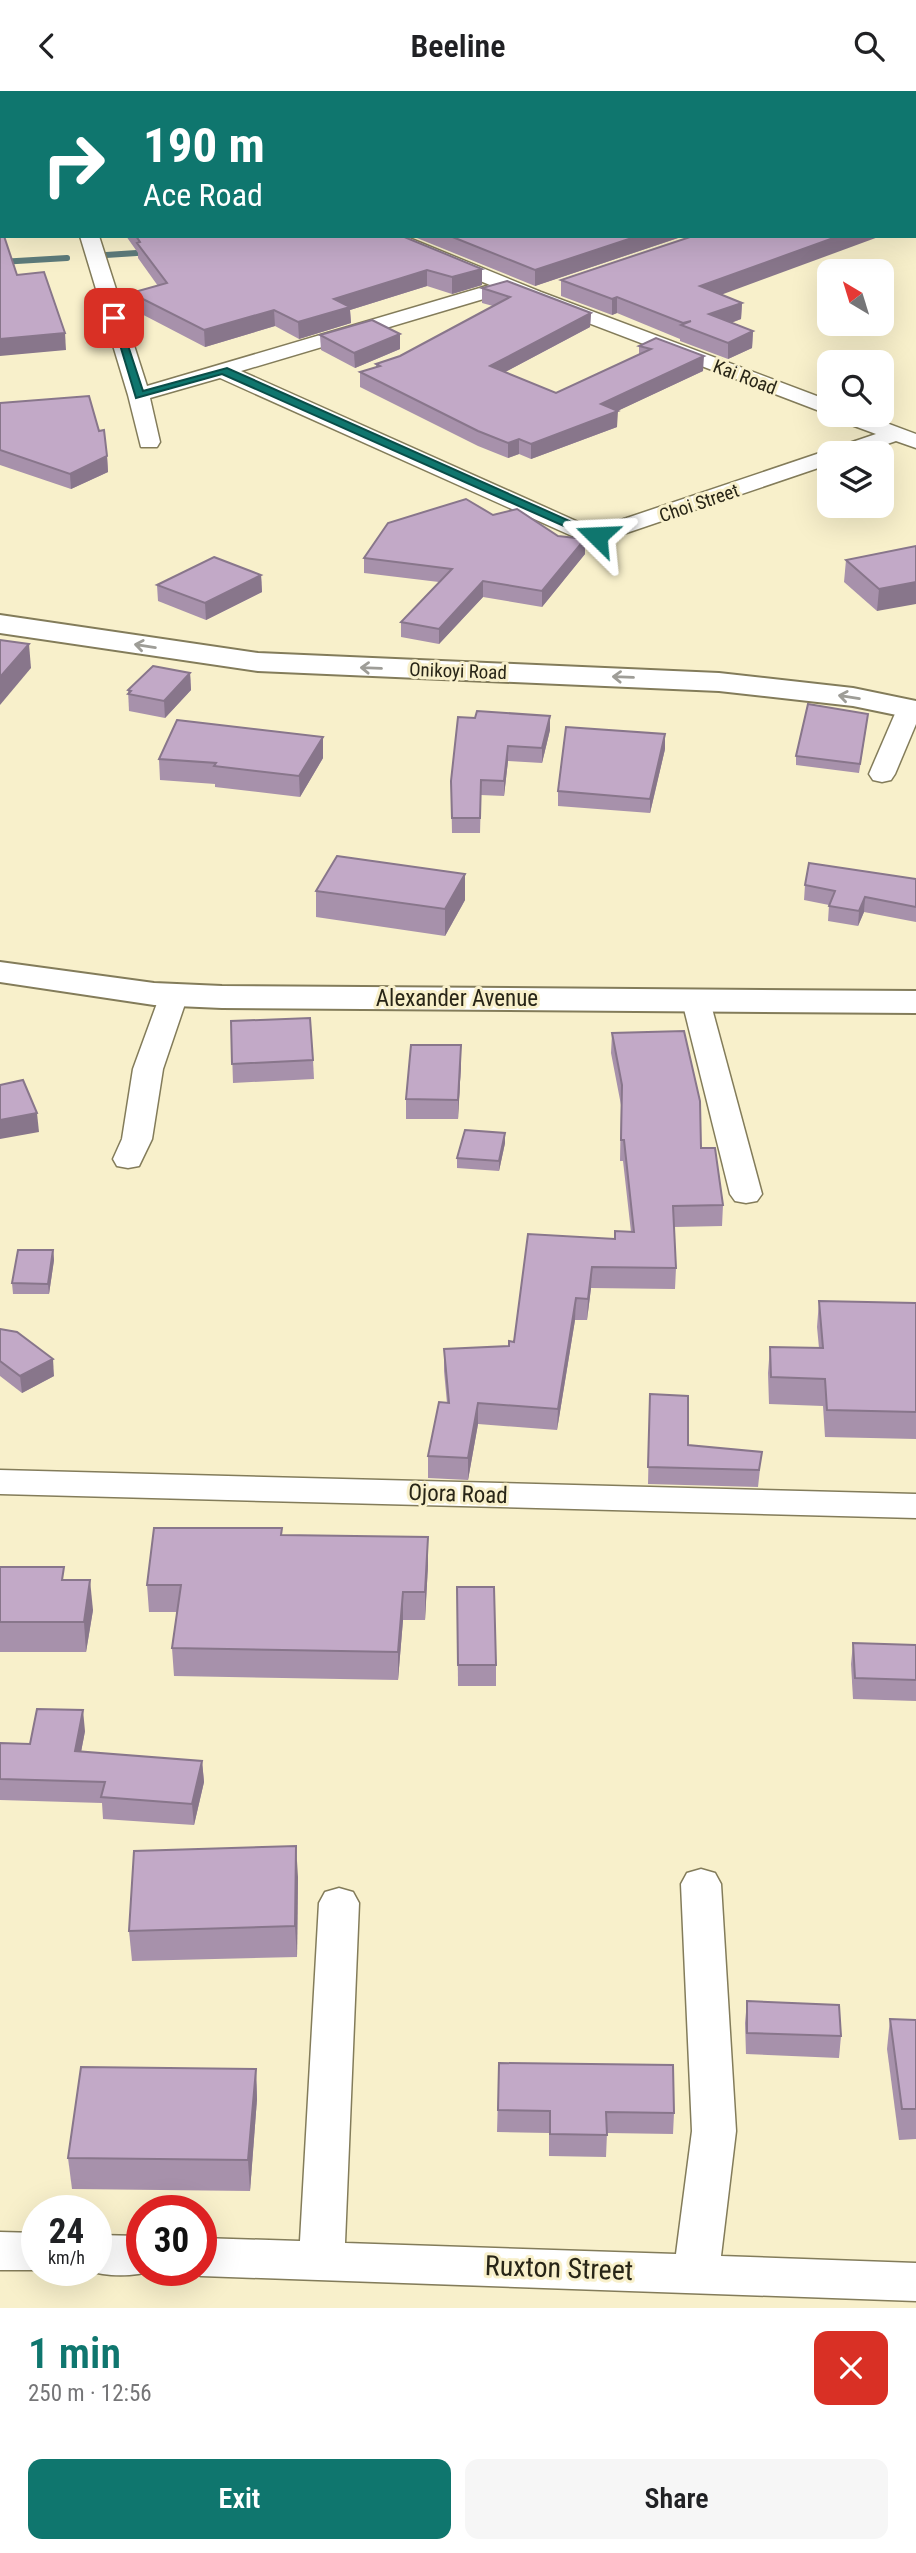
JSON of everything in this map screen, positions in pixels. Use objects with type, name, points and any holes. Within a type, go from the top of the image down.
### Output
[{"type":"main road","name":"Onikoyi Road","points":[[0,624],[258,662],[719,682],[806,691],[913,710]]},
{"type":"main road","name":"Alexander Avenue","points":[[0,952],[135,969],[229,976],[916,983]]},
{"type":"main road","name":"Alexander Avenue","points":[[0,972],[174,995],[916,1002]]},
{"type":"street","points":[[90,238],[139,395],[149,442]]},
{"type":"street","name":"Kai Road","points":[[392,238],[508,286],[817,404]]},
{"type":"street","points":[[139,395],[508,286]]},
{"type":"street","points":[[534,296],[560,288]]},
{"type":"street","points":[[450,303],[468,315],[467,319]]},
{"type":"street","name":"Choi Street","points":[[223,371],[597,536],[817,461]]},
{"type":"street","points":[[879,427],[906,437]]},
{"type":"street","points":[[882,774],[913,710]]},
{"type":"street","points":[[128,1159],[137,1139],[148,1069],[174,995]]},
{"type":"street","points":[[696,1001],[746,1194]]},
{"type":"street","name":"Ojora Road","points":[[0,1482],[916,1506]]},
{"type":"street","points":[[699,2274],[698,2251],[714,2131],[701,1884]]},
{"type":"street","points":[[322,2260],[339,1903]]},
{"type":"street","points":[[0,2251],[21,2252]]},
{"type":"street","name":"Ruxton Street","points":[[217,2257],[916,2282]]},
{"type":"building","points":[[0,238],[5,238],[17,275],[44,272],[65,333],[0,339]]},
{"type":"building","points":[[137,238],[407,238],[482,269],[452,277],[427,270],[334,299],[350,307],[298,322],[274,310],[204,330],[131,293],[167,283],[137,243],[140,242]]},
{"type":"building","points":[[455,238],[632,238],[535,270]]},
{"type":"building","points":[[687,238],[833,238],[700,286],[742,303],[709,314],[753,331],[728,343],[681,325],[691,321],[683,323],[617,297],[612,299],[561,280]]},
{"type":"building","points":[[507,281],[591,313],[490,366],[556,393],[651,349],[639,346],[656,338],[704,356],[601,404],[618,411],[531,444],[519,439],[508,443],[478,431],[360,372],[400,356],[510,297],[482,288]]},
{"type":"building","points":[[372,320],[400,334],[354,353],[320,335]]},
{"type":"building","points":[[89,396],[99,431],[104,430],[107,456],[70,474],[0,450],[0,403]]},
{"type":"building","points":[[466,499],[493,515],[517,509],[558,536],[585,539],[542,591],[483,581],[439,629],[401,622],[452,569],[364,558],[388,523]]},
{"type":"building","points":[[916,546],[916,582],[879,589],[846,560]]},
{"type":"building","points":[[214,557],[261,575],[205,603],[157,585]]},
{"type":"building","points":[[0,640],[29,644],[0,677]]},
{"type":"building","points":[[153,666],[190,673],[164,701],[128,694],[131,691],[128,690]]},
{"type":"building","points":[[808,704],[868,714],[860,764],[796,756]]},
{"type":"building","points":[[477,711],[550,716],[542,748],[508,746],[504,781],[481,780],[480,818],[452,818],[451,781],[458,717],[475,718]]},
{"type":"building","points":[[177,720],[323,737],[299,776],[214,766],[216,763],[159,759]]},
{"type":"building","points":[[566,727],[665,734],[650,799],[558,791]]},
{"type":"building","points":[[337,856],[465,874],[445,909],[316,891]]},
{"type":"building","points":[[809,863],[916,879],[916,907],[865,897],[859,911],[829,906],[835,891],[805,885]]},
{"type":"building","points":[[310,1018],[313,1060],[232,1064],[231,1021]]},
{"type":"building","points":[[684,1031],[700,1101],[701,1148],[715,1148],[723,1205],[673,1206],[676,1268],[592,1267],[588,1299],[576,1298],[558,1409],[478,1403],[468,1458],[428,1456],[439,1402],[449,1403],[444,1349],[509,1346],[509,1341],[514,1342],[528,1234],[615,1239],[615,1231],[634,1232],[624,1140],[621,1140],[622,1085],[612,1033]]},
{"type":"building","points":[[411,1045],[461,1045],[458,1100],[406,1099]]},
{"type":"building","points":[[23,1080],[37,1113],[0,1120],[0,1085]]},
{"type":"building","points":[[465,1130],[505,1133],[499,1161],[457,1158]]},
{"type":"building","points":[[18,1250],[53,1250],[48,1284],[12,1283]]},
{"type":"building","points":[[819,1301],[916,1303],[916,1412],[827,1410],[825,1379],[771,1377],[770,1347],[823,1348]]},
{"type":"building","points":[[0,1329],[17,1332],[53,1359],[20,1376],[0,1361]]},
{"type":"building","points":[[650,1394],[688,1396],[688,1445],[762,1452],[759,1470],[648,1467]]},
{"type":"building","points":[[154,1528],[282,1528],[281,1535],[428,1537],[425,1592],[403,1592],[398,1652],[172,1648],[181,1585],[147,1585]]},
{"type":"building","points":[[0,1567],[64,1567],[62,1580],[90,1580],[84,1622],[0,1622]]},
{"type":"building","points":[[457,1587],[494,1587],[496,1665],[458,1665]]},
{"type":"building","points":[[853,1643],[916,1645],[916,1680],[855,1678]]},
{"type":"building","points":[[37,1709],[83,1710],[75,1751],[202,1761],[192,1804],[101,1797],[105,1782],[0,1779],[0,1743],[30,1744]]},
{"type":"building","points":[[296,1846],[295,1926],[129,1931],[134,1851]]},
{"type":"building","points":[[747,2001],[839,2005],[841,2036],[747,2033]]},
{"type":"building","points":[[890,2019],[916,2020],[916,2109],[902,2109]]},
{"type":"building","points":[[499,2063],[673,2065],[674,2113],[606,2112],[607,2135],[550,2134],[550,2111],[498,2110]]},
{"type":"building","points":[[81,2067],[256,2069],[248,2160],[68,2158]]},
{"type":"waterway","points":[[106,255],[152,252]]},
{"type":"waterway","points":[[0,262],[67,258]]},
{"type":"route","points":[[114,318],[139,395],[223,371],[589,535],[597,536]]}]
